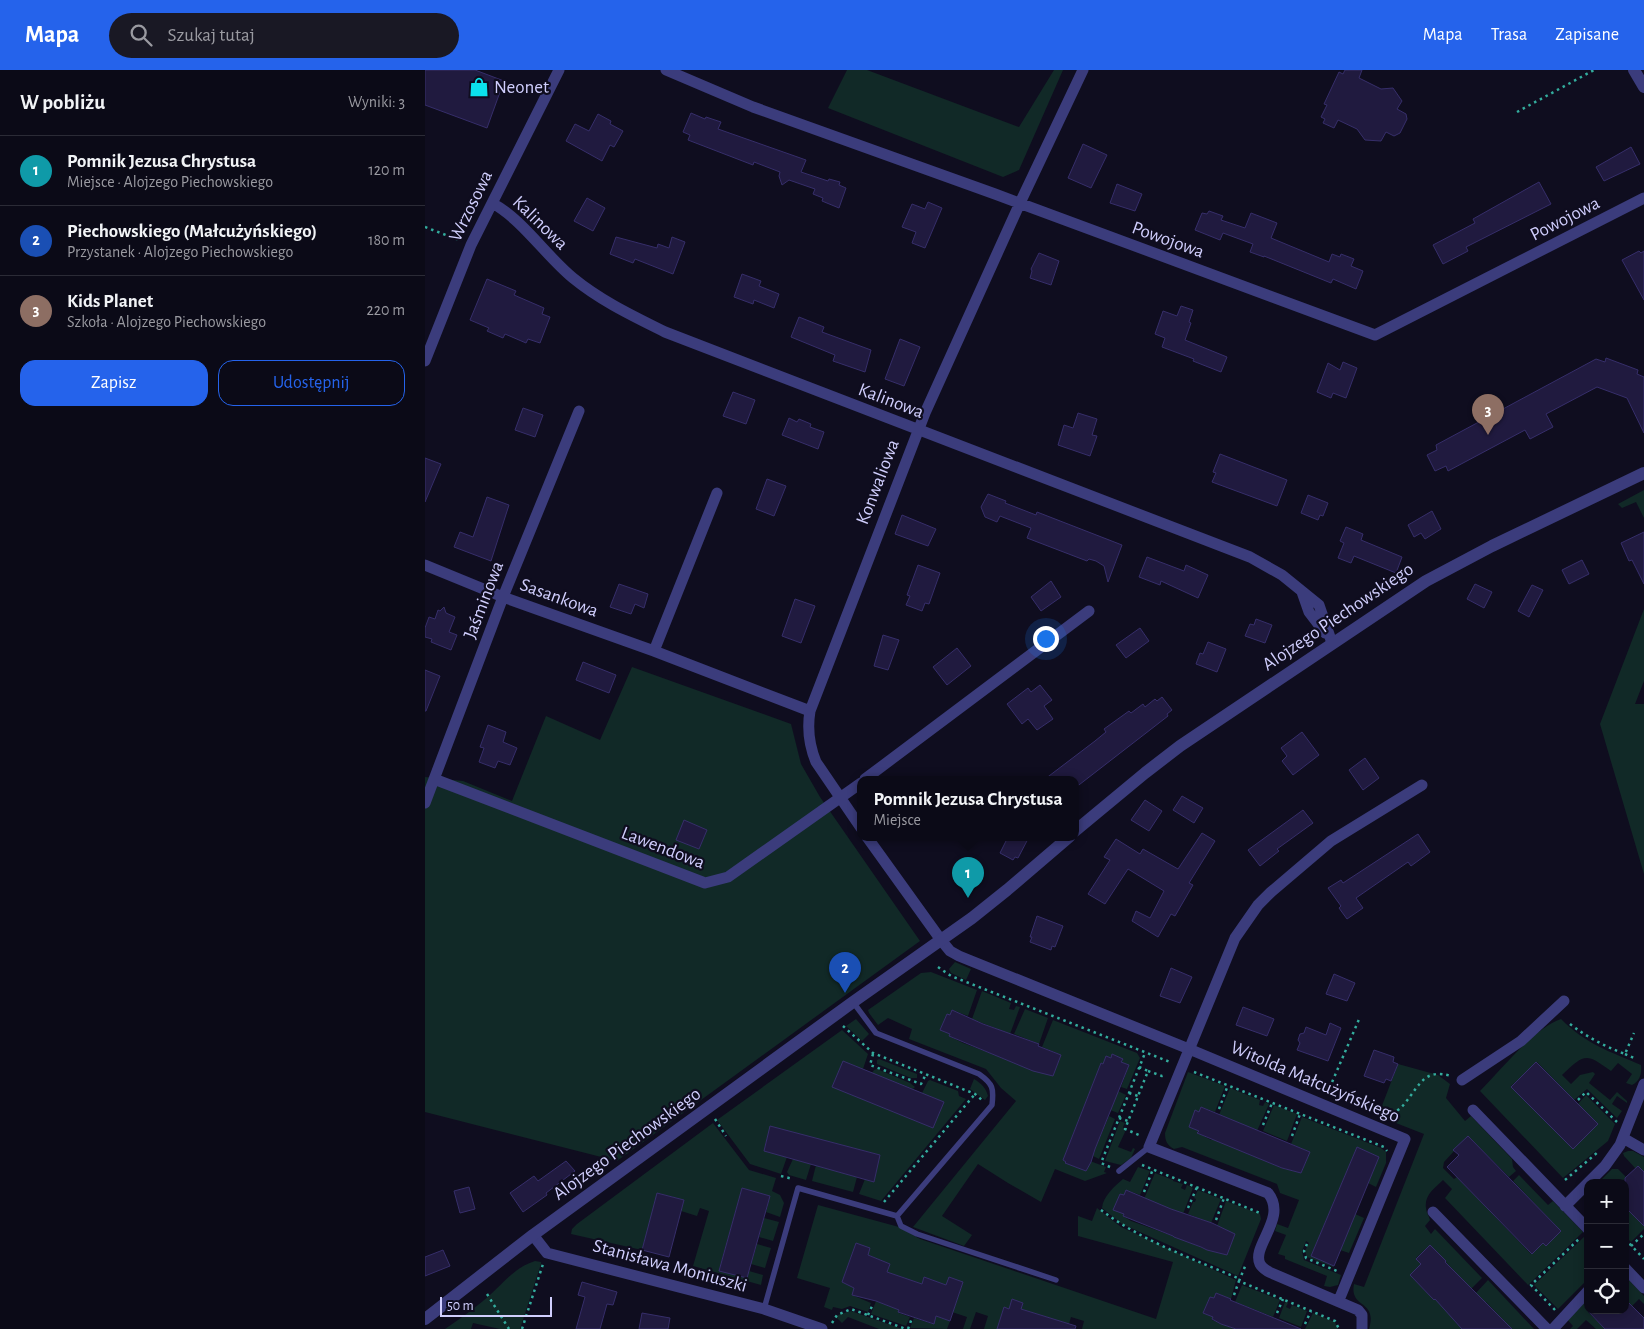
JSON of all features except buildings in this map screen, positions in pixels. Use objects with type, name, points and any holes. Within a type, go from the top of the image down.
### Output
[{"type":"street","name":"Wrzosowa","points":[[425,362],[471,245],[559,70]]},
{"type":"street","name":"Powojowa","points":[[665,70],[753,107],[1020,203],[1375,336],[1644,198]]},
{"type":"street","name":"Konwaliowa","points":[[857,822],[816,762],[812,752],[808,723],[810,711],[918,430],[1020,203],[1083,70]]},
{"type":"street","points":[[1634,70],[1644,86]]},
{"type":"street","name":"Kalinowa","points":[[492,203],[517,222],[573,278],[595,295],[620,310],[689,342],[1250,557],[1282,575],[1319,605],[1332,643]]},
{"type":"street","name":"Jaśminowa","points":[[425,803],[503,597],[579,411]]},
{"type":"street","name":"Alojzego Piechowskiego","points":[[1079,828],[1145,772],[1180,746],[1332,643],[1451,566],[1644,472]]},
{"type":"street","points":[[654,651],[717,493]]},
{"type":"street","name":"Sasankowa","points":[[425,565],[503,597],[654,651],[810,711]]},
{"type":"street","points":[[869,776],[1089,611]]},
{"type":"street","name":"Lawendowa","points":[[435,779],[705,883],[728,877],[857,786]]},
{"type":"street","points":[[1362,1329],[1362,1316],[1358,1310],[1339,1300],[1269,1272],[1259,1262],[1275,1210],[1274,1200],[1268,1193],[1149,1147],[1177,1068],[1189,1049],[1235,938],[1258,904],[1331,841],[1422,785]]},
{"type":"street","points":[[870,841],[941,940]]},
{"type":"street","name":"Alojzego Piechowskiego","points":[[425,1319],[533,1235],[941,940],[1007,890],[1064,841]]},
{"type":"street","name":"Witolda Małcużyńskiego","points":[[941,940],[950,951],[959,956],[1405,1139],[1339,1300]]},
{"type":"street","points":[[1462,1080],[1521,1041],[1564,1001]]},
{"type":"street","points":[[1592,1179],[1605,1166],[1623,1138],[1644,1084]]},
{"type":"street","points":[[1473,1110],[1565,1206],[1584,1229]]},
{"type":"street","points":[[1623,1138],[1644,1150]]},
{"type":"street","points":[[1565,1206],[1584,1187]]},
{"type":"street","points":[[1433,1212],[1547,1329]]},
{"type":"street","name":"Stanisława Moniuszki","points":[[533,1235],[547,1252],[764,1309],[804,1326],[821,1329]]},
{"type":"street","points":[[1626,1269],[1644,1288]]},
{"type":"street","points":[[1553,1329],[1584,1295]]},
{"type":"lane","points":[[853,1002],[876,1033],[979,1074],[990,1082],[993,1093],[991,1105],[897,1216]]},
{"type":"lane","points":[[1119,1171],[1149,1147]]},
{"type":"lane","points":[[764,1309],[797,1188],[897,1216]]},
{"type":"lane","points":[[897,1216],[901,1226],[917,1234],[1057,1280]]},
{"type":"path","points":[[1517,112],[1594,70]]},
{"type":"path","points":[[425,227],[463,242]]},
{"type":"path","points":[[938,967],[951,976],[1173,1064],[1177,1068],[1228,1085],[1384,1147],[1389,1153]]},
{"type":"path","points":[[1323,1104],[1360,1017]]},
{"type":"path","points":[[1570,1024],[1601,1045],[1636,1059]]},
{"type":"path","points":[[843,1026],[873,1054],[975,1094],[989,1107]]},
{"type":"path","points":[[1625,1054],[1634,1033]]},
{"type":"path","points":[[1119,1171],[1101,1163],[1145,1053]]},
{"type":"path","points":[[873,1054],[871,1065],[921,1084],[926,1074]]},
{"type":"path","points":[[1139,1067],[1162,1076],[1169,1073]]},
{"type":"path","points":[[1139,1135],[1125,1129],[1148,1071]]},
{"type":"path","points":[[1386,1117],[1397,1112],[1405,1104],[1415,1088],[1427,1076],[1441,1074],[1462,1080]]},
{"type":"path","points":[[1219,1109],[1228,1085]]},
{"type":"path","points":[[1578,1100],[1586,1092],[1618,1123],[1616,1128]]},
{"type":"path","points":[[1129,1093],[1138,1096]]},
{"type":"path","points":[[882,1204],[975,1094]]},
{"type":"path","points":[[1263,1125],[1272,1103]]},
{"type":"path","points":[[1292,1136],[1301,1114]]},
{"type":"path","points":[[1119,1118],[1128,1121]]},
{"type":"path","points":[[715,1119],[726,1136]]},
{"type":"path","points":[[1565,1180],[1603,1148]]},
{"type":"path","points":[[1140,1164],[1265,1214]]},
{"type":"path","points":[[1144,1192],[1153,1169]]},
{"type":"path","points":[[781,1176],[799,1181]]},
{"type":"path","points":[[1188,1208],[1197,1187]]},
{"type":"path","points":[[1216,1220],[1225,1198]]},
{"type":"path","points":[[1101,1210],[1121,1225],[1179,1253],[1283,1300],[1335,1321],[1339,1329]]},
{"type":"path","points":[[1556,1310],[1531,1285],[1584,1233]]},
{"type":"path","points":[[1644,1234],[1631,1246],[1644,1259]]},
{"type":"path","points":[[1307,1244],[1304,1251],[1306,1258],[1344,1274]]},
{"type":"path","points":[[522,1329],[545,1260]]},
{"type":"path","points":[[1234,1295],[1247,1261]]},
{"type":"path","points":[[487,1294],[509,1329]]},
{"type":"path","points":[[1277,1313],[1283,1300]]},
{"type":"path","points":[[868,1315],[873,1304]]},
{"type":"path","points":[[837,1315],[851,1309],[907,1329],[912,1318]]},
{"type":"path","points":[[1305,1324],[1311,1311]]},
{"type":"green space","points":[[847,70],[867,70],[1019,127],[1054,70],[1063,70],[1019,170],[1003,177],[828,108]]},
{"type":"green space","points":[[1644,490],[1644,518],[1636,502],[1622,508],[1618,504]]},
{"type":"green space","points":[[1644,609],[1644,681],[1635,704],[1644,704],[1644,874],[1600,724]]},
{"type":"green space","points":[[632,667],[791,724],[801,764],[820,797],[920,941],[617,1161],[425,1112],[425,777],[463,781],[512,801],[546,716],[600,740]]},
{"type":"green space","points":[[955,962],[971,969],[966,980],[951,973],[949,969]]},
{"type":"green space","points":[[931,972],[977,990],[968,1016],[952,1010],[950,1015],[947,1014],[941,1030],[963,1043],[1053,1076],[1061,1055],[1042,1047],[1053,1020],[1137,1053],[1140,1058],[1127,1089],[1121,1087],[1129,1065],[1121,1062],[1122,1059],[1112,1055],[1111,1058],[1106,1056],[1103,1064],[1101,1063],[1063,1160],[1086,1171],[1090,1161],[1106,1167],[1104,1172],[1107,1173],[1085,1181],[1055,1169],[1041,1202],[978,1164],[942,1216],[972,1235],[964,1246],[913,1227],[1016,1101],[1001,1088],[986,1069],[909,1039],[912,1029],[888,1018],[878,1025],[869,1013],[868,1010],[921,973]]},
{"type":"green space","points":[[982,991],[1011,1003],[1009,1009],[1014,1010],[1016,1006],[1020,1007],[1010,1034],[972,1019]]},
{"type":"green space","points":[[1025,1009],[1048,1018],[1039,1044],[1014,1034]]},
{"type":"green space","points":[[856,1019],[869,1034],[862,1041],[846,1026]]},
{"type":"green space","points":[[1561,1019],[1589,1041],[1641,1065],[1639,1079],[1632,1085],[1626,1083],[1632,1074],[1618,1063],[1611,1071],[1596,1061],[1586,1058],[1581,1059],[1562,1075],[1571,1084],[1580,1075],[1593,1072],[1595,1074],[1589,1083],[1610,1100],[1617,1092],[1627,1101],[1627,1103],[1617,1096],[1612,1104],[1622,1111],[1617,1118],[1587,1089],[1574,1100],[1537,1062],[1511,1086],[1573,1149],[1598,1124],[1578,1104],[1586,1095],[1615,1124],[1608,1141],[1563,1178],[1480,1091],[1529,1040]]},
{"type":"green space","points":[[842,1030],[868,1054],[863,1069],[922,1093],[930,1080],[958,1091],[959,1096],[966,1099],[881,1201],[859,1194],[865,1179],[874,1181],[880,1155],[770,1127],[764,1150],[787,1157],[781,1174],[750,1164],[717,1120]]},
{"type":"green space","points":[[879,1059],[917,1074],[917,1078],[911,1078],[877,1064]]},
{"type":"green space","points":[[1398,1064],[1438,1075],[1450,1084],[1446,1098],[1465,1121],[1471,1116],[1512,1159],[1513,1167],[1516,1171],[1509,1177],[1468,1136],[1444,1162],[1443,1168],[1454,1179],[1457,1177],[1531,1254],[1543,1243],[1546,1246],[1561,1231],[1513,1181],[1519,1175],[1548,1205],[1553,1201],[1583,1232],[1528,1285],[1445,1198],[1452,1189],[1443,1180],[1427,1199],[1426,1210],[1430,1220],[1425,1226],[1431,1234],[1435,1229],[1482,1278],[1471,1289],[1430,1245],[1416,1258],[1421,1264],[1410,1275],[1434,1300],[1455,1315],[1452,1318],[1462,1329],[1369,1329],[1370,1313],[1354,1292],[1354,1284],[1364,1287],[1424,1134],[1378,1116]]},
{"type":"green space","points":[[877,1069],[915,1087],[913,1089],[872,1073]]},
{"type":"green space","points":[[1188,1072],[1225,1086],[1215,1112],[1201,1107],[1199,1112],[1195,1111],[1189,1127],[1199,1131],[1198,1133],[1211,1140],[1213,1139],[1282,1168],[1301,1173],[1310,1152],[1291,1144],[1302,1117],[1381,1148],[1386,1152],[1386,1163],[1376,1187],[1368,1183],[1379,1157],[1357,1147],[1311,1256],[1334,1266],[1307,1257],[1305,1251],[1309,1243],[1306,1241],[1302,1251],[1304,1260],[1341,1275],[1338,1285],[1324,1286],[1327,1276],[1285,1259],[1285,1256],[1278,1254],[1286,1235],[1275,1231],[1277,1224],[1288,1228],[1299,1200],[1280,1193],[1277,1184],[1182,1147],[1174,1149],[1168,1144],[1165,1133]]},
{"type":"green space","points":[[974,1079],[986,1091],[988,1096],[985,1100],[970,1089]]},
{"type":"green space","points":[[1230,1088],[1260,1100],[1259,1105],[1263,1106],[1265,1102],[1269,1104],[1257,1131],[1219,1115]]},
{"type":"green space","points":[[1118,1091],[1126,1095],[1118,1113],[1110,1110]]},
{"type":"green space","points":[[1274,1105],[1297,1114],[1287,1141],[1263,1131]]},
{"type":"green space","points":[[1109,1116],[1115,1119],[1099,1159],[1093,1156]]},
{"type":"green space","points":[[1120,1121],[1125,1123],[1123,1127],[1125,1132],[1118,1147],[1131,1152],[1133,1148],[1135,1149],[1131,1158],[1121,1165],[1105,1161]]},
{"type":"green space","points":[[713,1123],[749,1170],[776,1178],[772,1191],[780,1195],[784,1203],[780,1217],[766,1212],[770,1196],[742,1188],[719,1270],[746,1278],[749,1271],[763,1275],[761,1285],[693,1266],[709,1211],[700,1208],[697,1216],[681,1211],[684,1200],[658,1193],[642,1250],[571,1234],[572,1229],[577,1224]]},
{"type":"green space","points":[[1633,1151],[1644,1157],[1644,1172],[1636,1169],[1624,1156],[1623,1153]]},
{"type":"green space","points":[[793,1159],[811,1164],[806,1180],[789,1175],[787,1172]]},
{"type":"green space","points":[[816,1165],[857,1177],[853,1192],[812,1181]]},
{"type":"green space","points":[[1138,1167],[1150,1171],[1140,1195],[1126,1190],[1124,1195],[1120,1194],[1114,1209],[1124,1214],[1123,1216],[1131,1221],[1180,1238],[1207,1250],[1227,1255],[1234,1236],[1217,1226],[1226,1201],[1260,1214],[1261,1219],[1238,1276],[1122,1224],[1102,1208],[1110,1192],[1123,1179],[1130,1182]]},
{"type":"green space","points":[[1612,1169],[1618,1169],[1626,1177],[1624,1179],[1602,1179]]},
{"type":"green space","points":[[1155,1173],[1183,1184],[1181,1188],[1185,1190],[1187,1185],[1193,1188],[1183,1214],[1144,1199]]},
{"type":"green space","points":[[1198,1190],[1221,1199],[1211,1223],[1188,1214],[1193,1202],[1195,1202],[1196,1199],[1194,1198]]},
{"type":"green space","points":[[818,1205],[899,1227],[920,1239],[1156,1319],[1173,1262],[1078,1236],[1078,1216],[1092,1221],[1097,1208],[1121,1227],[1236,1280],[1231,1299],[1216,1293],[1214,1298],[1210,1297],[1203,1313],[1213,1317],[1212,1320],[1236,1329],[1082,1329],[1084,1321],[1071,1317],[1069,1324],[1021,1309],[1023,1303],[1012,1299],[1009,1309],[1004,1307],[997,1329],[984,1329],[988,1316],[976,1312],[970,1329],[963,1329],[967,1317],[952,1312],[963,1282],[946,1285],[924,1277],[922,1284],[887,1272],[890,1264],[868,1255],[856,1243],[842,1282],[854,1288],[852,1295],[871,1303],[868,1312],[850,1306],[842,1309],[833,1307],[832,1310],[824,1307],[830,1288],[797,1278]]},
{"type":"green space","points":[[1629,1211],[1644,1226],[1644,1229],[1631,1242],[1629,1240]]},
{"type":"green space","points":[[1355,1214],[1364,1218],[1349,1253],[1340,1250]]},
{"type":"green space","points":[[764,1218],[779,1222],[773,1241],[759,1237]]},
{"type":"green space","points":[[1584,1237],[1584,1283],[1558,1309],[1534,1285]]},
{"type":"green space","points":[[757,1244],[771,1248],[765,1268],[751,1264]]},
{"type":"green space","points":[[535,1261],[541,1262],[541,1264],[520,1329],[500,1329],[473,1323],[471,1329],[445,1329],[483,1301],[513,1273]]},
{"type":"green space","points":[[1488,1280],[1534,1329],[1512,1329],[1486,1302],[1484,1304],[1475,1294]]},
{"type":"green space","points":[[1629,1280],[1644,1296],[1644,1304],[1639,1299],[1632,1306],[1629,1303]]},
{"type":"green space","points":[[1242,1285],[1280,1300],[1273,1317],[1235,1302]]},
{"type":"green space","points":[[1584,1299],[1584,1314],[1590,1314],[1605,1329],[1596,1329],[1586,1320],[1577,1329],[1570,1329],[1573,1326],[1566,1318]]},
{"type":"green space","points":[[876,1301],[899,1310],[899,1313],[910,1317],[906,1326],[871,1314]]},
{"type":"green space","points":[[1285,1302],[1288,1303],[1286,1307],[1290,1309],[1292,1305],[1307,1311],[1301,1327],[1279,1318]]},
{"type":"green space","points":[[851,1311],[902,1329],[879,1329],[848,1317],[842,1323],[837,1318],[838,1315]]},
{"type":"green space","points":[[1313,1313],[1335,1322],[1338,1329],[1305,1329]]},
{"type":"green space","points":[[936,1316],[950,1321],[947,1329],[910,1328],[914,1318],[933,1324]]},
{"type":"place","name":"Neonet","points":[[479,87]]},
{"type":"place","name":"Kids Planet","points":[[1488,435]]},
{"type":"place","name":"Pomnik Jezusa Chrystusa","points":[[968,898]]},
{"type":"place","name":"Piechowskiego (Małcużyńskiego)","points":[[845,993]]}]
